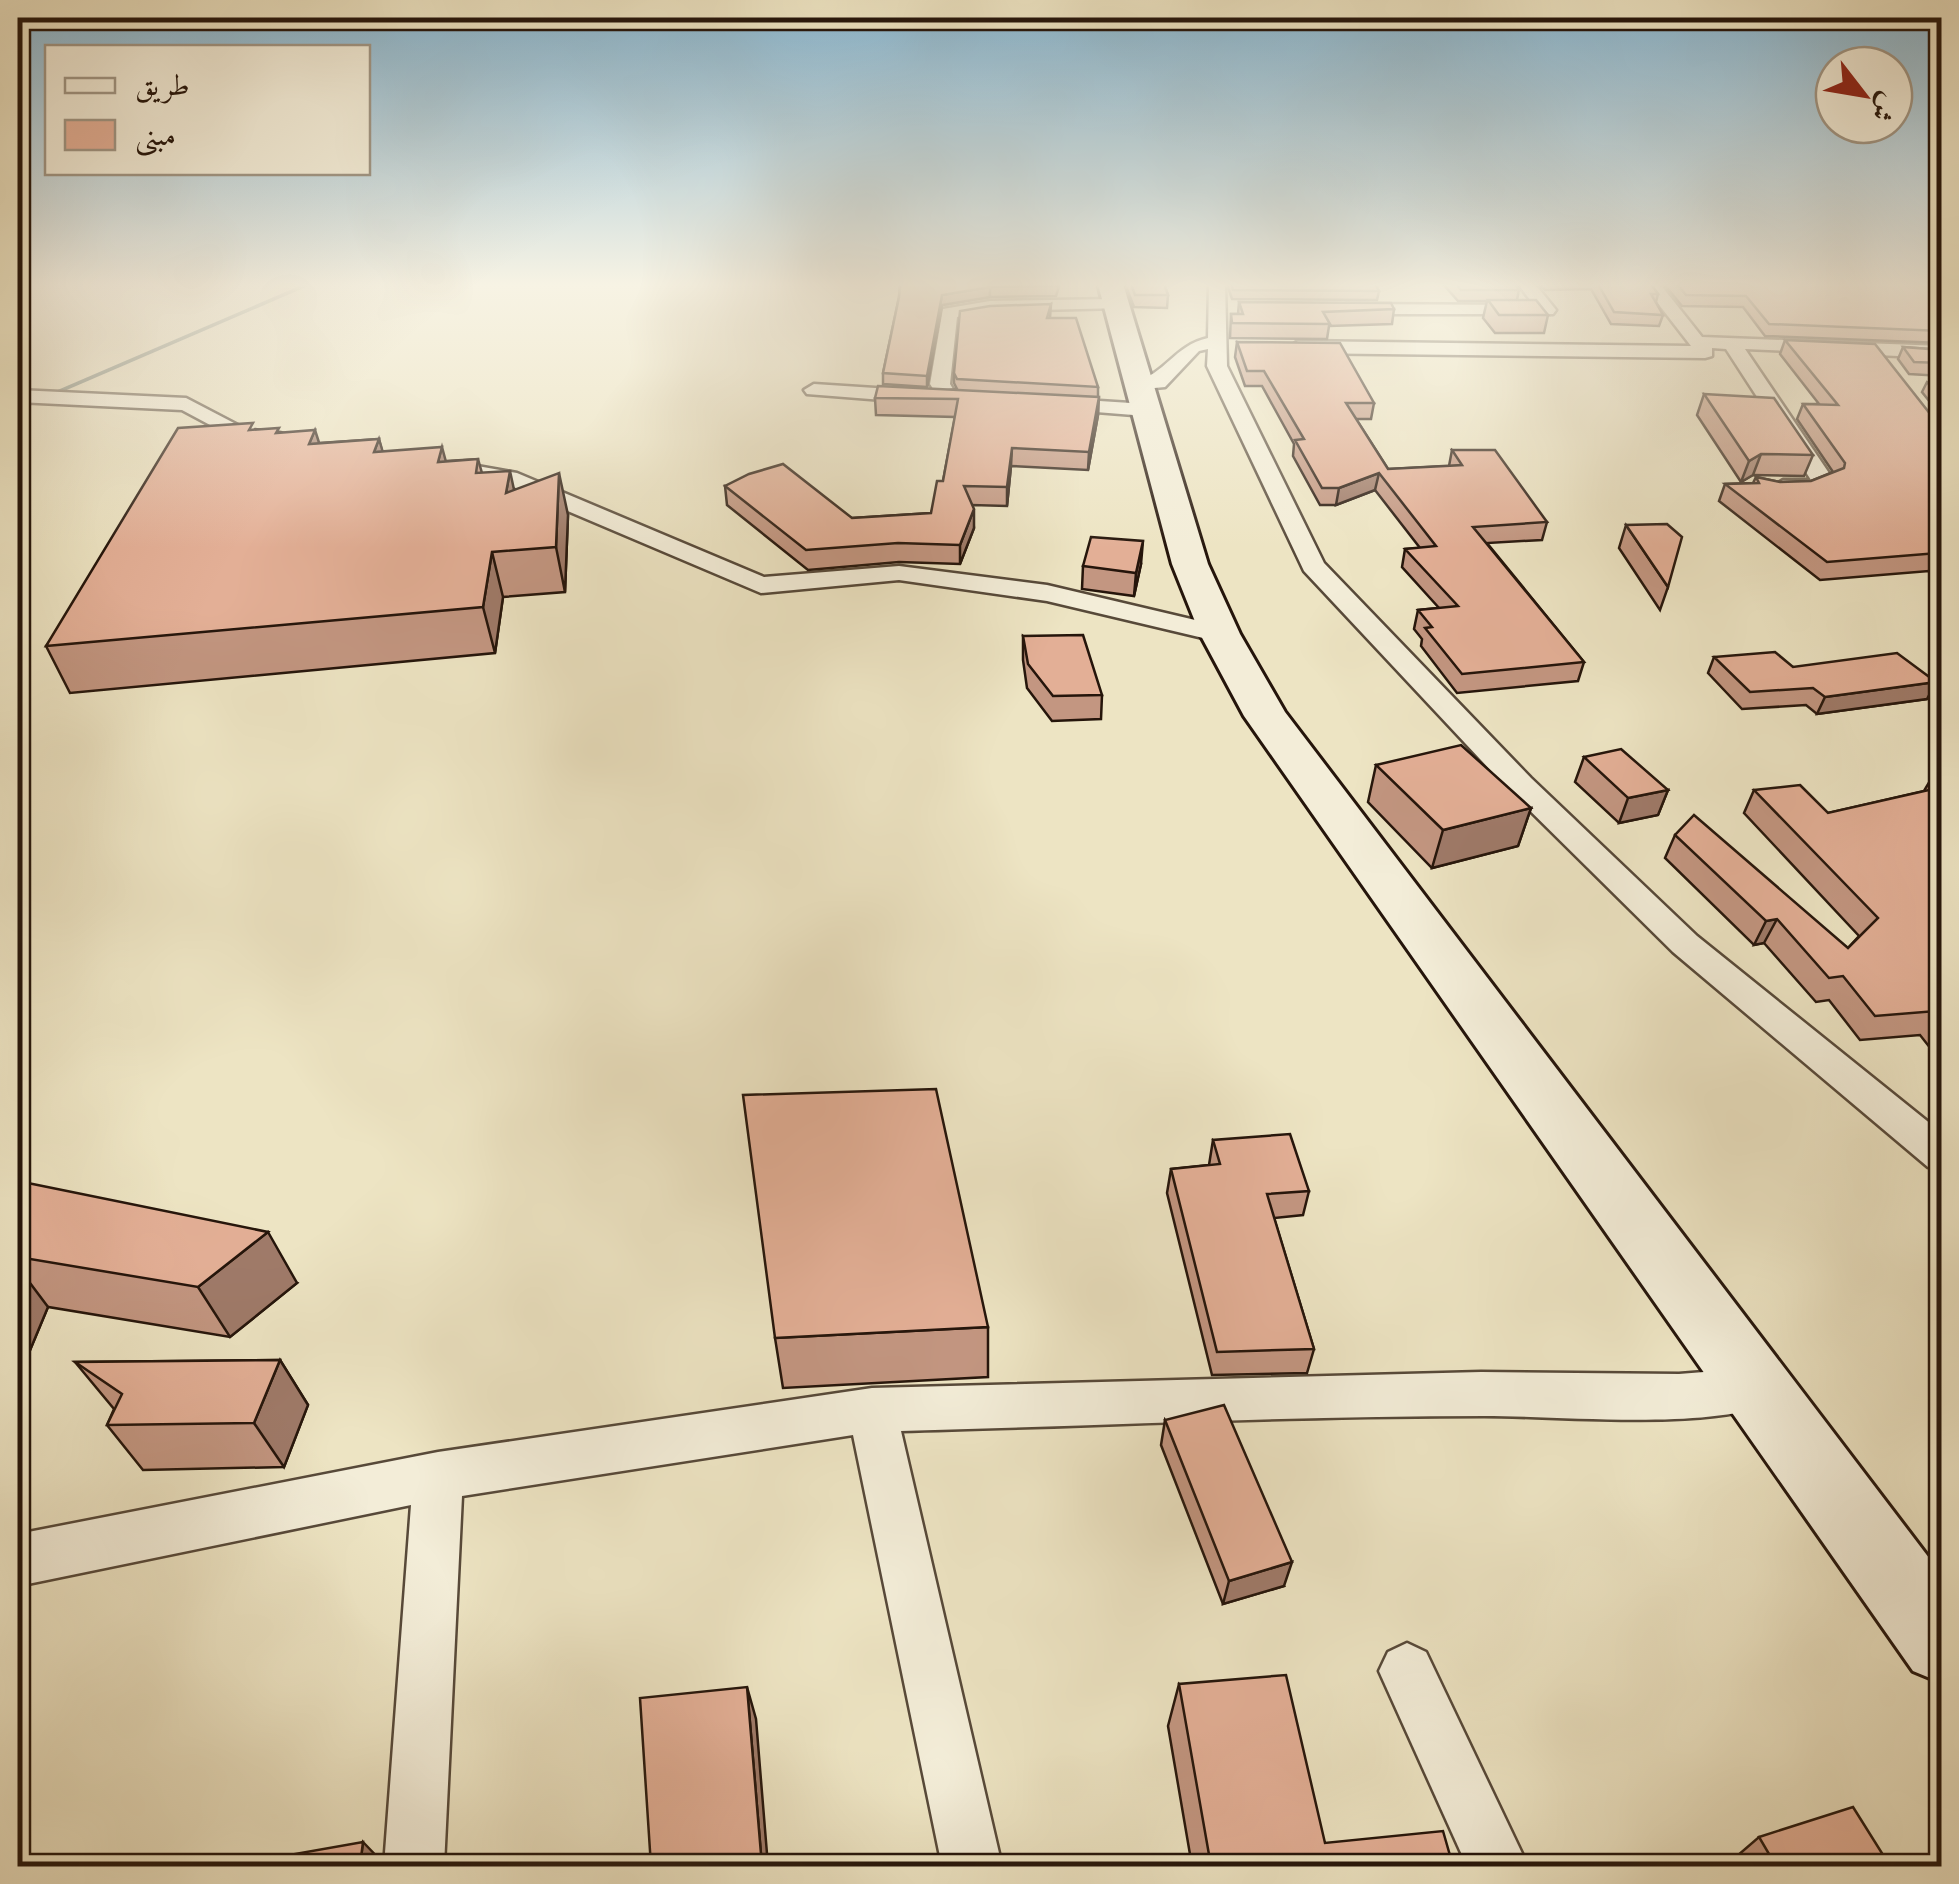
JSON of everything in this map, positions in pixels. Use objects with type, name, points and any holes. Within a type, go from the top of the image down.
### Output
[{"type":"main road","points":[[1135,372],[1190,564],[1220,634],[1266,716],[1942,1642]]},
{"type":"street","points":[[814,390],[959,400],[940,384],[942,372]]},
{"type":"street","points":[[1026,403],[1143,398],[1168,372]]},
{"type":"street","points":[[1220,372],[1313,566],[1520,784],[1685,944],[1936,1146]]},
{"type":"street","points":[[1751,372],[1824,482],[1813,488],[1768,486]]},
{"type":"street","points":[[34,397],[186,404],[260,444],[298,449]]},
{"type":"street","points":[[452,469],[509,478],[761,585],[899,573],[1047,593],[1220,634]]},
{"type":"street","points":[[25,1566],[438,1476],[872,1410],[1482,1394],[1680,1396],[1754,1389]]},
{"type":"street","points":[[872,1410],[972,1866]]},
{"type":"street","points":[[414,1866],[438,1476]]},
{"type":"street","points":[[1407,1672],[1498,1866]]},
{"type":"building","points":[[883,372],[928,372],[927,376]]},
{"type":"building","points":[[1093,372],[1098,387],[957,379],[954,373]]},
{"type":"building","points":[[1265,372],[1356,372],[1374,403],[1346,403],[1388,469],[1462,465],[1452,450],[1495,450],[1547,522],[1473,527],[1584,662],[1462,674],[1425,628],[1432,627],[1418,610],[1458,606],[1405,549],[1436,546],[1379,473],[1339,488],[1322,488],[1295,440],[1304,439]]},
{"type":"building","points":[[1811,372],[1897,372],[1942,429],[1942,555],[1827,562],[1725,484],[1759,483],[1756,477],[1780,482],[1811,481],[1844,468],[1845,463],[1803,404],[1838,405]]},
{"type":"building","points":[[1927,382],[1942,392],[1942,401]]},
{"type":"building","points":[[878,386],[1099,397],[1089,452],[1012,448],[1007,487],[964,486],[974,509],[960,545],[898,543],[806,550],[725,486],[783,464],[852,518],[931,513],[937,481],[943,481],[958,399],[875,398]]},
{"type":"building","points":[[1704,394],[1774,398],[1813,455],[1761,454],[1749,461]]},
{"type":"building","points":[[253,423],[249,430],[315,430],[309,444],[379,439],[374,452],[442,447],[438,462],[478,459],[476,473],[510,471],[506,493],[559,473],[556,547],[492,552],[483,607],[46,646],[178,428]]},
{"type":"building","points":[[1667,524],[1682,537],[1668,587],[1626,525]]},
{"type":"building","points":[[1091,537],[1143,541],[1136,573],[1083,566]]},
{"type":"building","points":[[1083,635],[1102,695],[1053,696],[1028,664],[1023,636]]},
{"type":"building","points":[[1775,652],[1793,667],[1897,653],[1936,682],[1825,697],[1813,688],[1750,692],[1714,657]]},
{"type":"building","points":[[1461,745],[1531,808],[1443,830],[1376,765]]},
{"type":"building","points":[[1621,749],[1668,790],[1628,798],[1584,757]]},
{"type":"building","points":[[1800,785],[1828,813],[1942,787],[1942,1018],[1936,1011],[1875,1016],[1843,976],[1829,978],[1777,919],[1766,921],[1675,835],[1694,815],[1848,948],[1878,918],[1754,790]]},
{"type":"building","points":[[936,1089],[988,1327],[775,1338],[743,1095]]},
{"type":"building","points":[[1290,1134],[1309,1191],[1267,1194],[1314,1349],[1217,1352],[1171,1169],[1220,1164],[1213,1140]]},
{"type":"building","points":[[18,1181],[268,1232],[198,1287],[18,1257]]},
{"type":"building","points":[[280,1360],[254,1423],[107,1425],[122,1394],[75,1362]]},
{"type":"building","points":[[1224,1405],[1292,1562],[1229,1581],[1165,1420]]},
{"type":"building","points":[[1286,1675],[1325,1843],[1443,1831],[1453,1866],[1211,1866],[1179,1684]]},
{"type":"building","points":[[747,1687],[762,1866],[651,1866],[640,1698]]},
{"type":"building","points":[[1853,1807],[1890,1866],[1776,1866],[1759,1837]]},
{"type":"building","points":[[363,1842],[360,1866],[227,1866]]},
{"type":"waterway","points":[[18,409],[105,372]]}]
